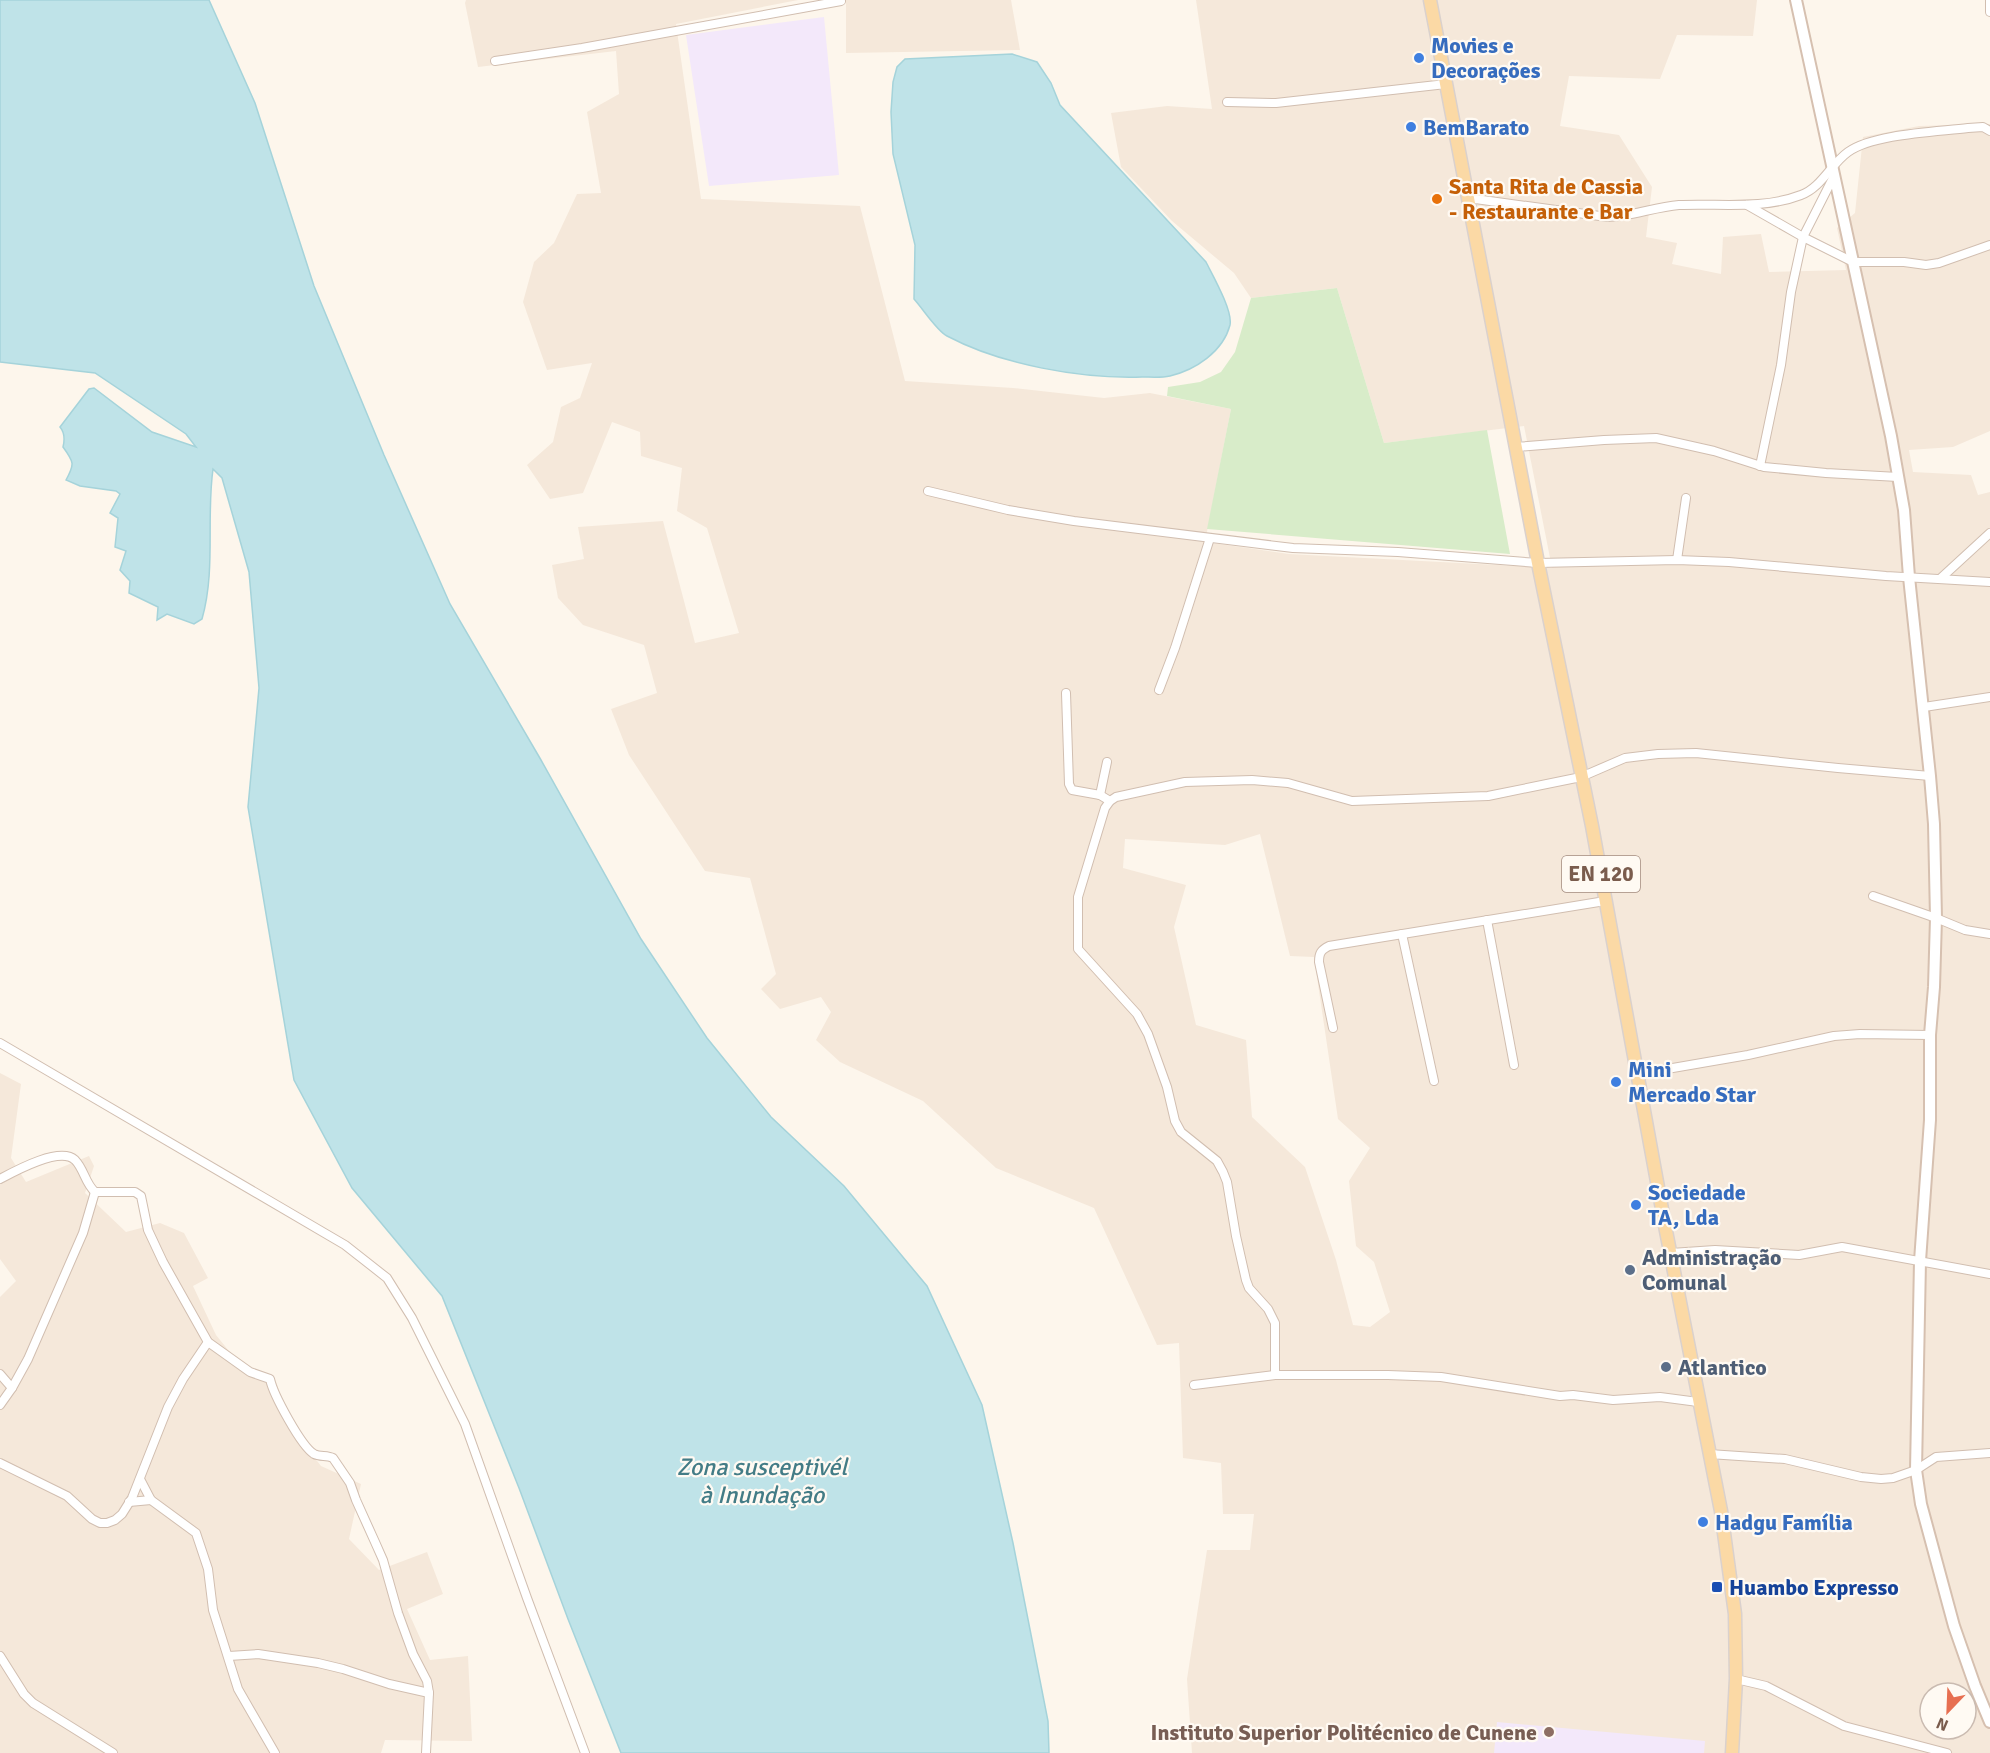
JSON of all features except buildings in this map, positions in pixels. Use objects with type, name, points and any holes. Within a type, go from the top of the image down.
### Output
[{"type":"main road","name":"EN 120","points":[[1430,0],[1605,901],[1698,1402],[1721,1511],[1733,1596],[1736,1679],[1732,1753]]},
{"type":"street","points":[[1796,0],[1889,424],[1904,510],[1934,824],[1936,918],[1930,1035],[1930,1120],[1920,1262],[1916,1470],[1921,1504],[1954,1626],[1974,1686],[1990,1722]]},
{"type":"street","points":[[1990,0],[1990,12]]},
{"type":"street","points":[[495,61],[582,48],[841,1]]},
{"type":"street","points":[[1227,102],[1276,103],[1446,84]]},
{"type":"street","points":[[1760,466],[1781,366],[1791,292],[1803,237],[1834,172],[1846,153],[1870,141],[1968,128],[1983,128],[1990,131]]},
{"type":"street","points":[[1468,198],[1617,217],[1678,206],[1747,205],[1802,195],[1834,172]]},
{"type":"street","points":[[1747,205],[1803,237],[1854,262],[1904,262],[1926,265],[1939,263],[1990,245]]},
{"type":"street","points":[[1516,447],[1656,438],[1714,451],[1760,466],[1898,477]]},
{"type":"street","points":[[928,491],[1008,510],[1074,521],[1293,548],[1398,552],[1538,563],[1677,560],[1744,563],[1990,582]]},
{"type":"street","points":[[1677,560],[1686,498]]},
{"type":"street","points":[[1941,578],[1990,533]]},
{"type":"street","points":[[1159,690],[1175,648],[1210,538]]},
{"type":"street","points":[[1066,693],[1069,784],[1072,790],[1100,795],[1110,801]]},
{"type":"street","points":[[1924,707],[1990,697]]},
{"type":"street","points":[[1275,1375],[1275,1323],[1268,1309],[1247,1285],[1227,1182],[1223,1172],[1217,1161],[1181,1132],[1175,1121],[1167,1087],[1148,1035],[1137,1014],[1078,949],[1078,897],[1105,808],[1110,801],[1116,797],[1185,782],[1252,780],[1288,783],[1342,800],[1386,801],[1488,796],[1581,777],[1625,758],[1658,754],[1696,753],[1859,771],[1930,776]]},
{"type":"street","points":[[1100,795],[1107,762]]},
{"type":"street","points":[[1873,896],[1965,930],[1990,934]]},
{"type":"street","points":[[1333,1028],[1319,962],[1322,949],[1605,901]]},
{"type":"street","points":[[1487,920],[1514,1065]]},
{"type":"street","points":[[1402,934],[1434,1081]]},
{"type":"street","points":[[1638,1074],[1748,1055],[1834,1036],[1930,1035]]},
{"type":"street","points":[[0,1043],[345,1245],[387,1278],[412,1318],[465,1424],[585,1753]]},
{"type":"street","points":[[0,1179],[47,1156],[65,1155],[74,1159],[88,1186],[95,1192],[135,1192],[141,1196],[148,1230],[163,1262],[208,1342],[250,1372],[270,1379],[276,1395],[308,1448],[318,1455],[333,1458],[350,1483],[382,1560],[413,1654],[427,1681],[429,1693],[426,1753]]},
{"type":"street","points":[[0,1405],[28,1359],[82,1233],[95,1192]]},
{"type":"street","points":[[1671,1253],[1715,1250],[1799,1255],[1842,1247],[1990,1274]]},
{"type":"street","points":[[2,1465],[67,1496],[92,1519],[100,1523],[115,1520],[122,1514],[129,1502],[168,1407],[183,1378],[208,1342]]},
{"type":"street","points":[[0,1374],[12,1388]]},
{"type":"street","points":[[1194,1385],[1275,1375],[1441,1377],[1560,1396],[1574,1395],[1613,1400],[1660,1397],[1698,1402]]},
{"type":"street","points":[[1709,1454],[1785,1459],[1861,1477],[1881,1479],[1893,1478],[1916,1470],[1936,1457],[1990,1453]]},
{"type":"street","points":[[140,1479],[151,1500],[196,1533],[208,1569],[213,1610],[222,1644],[229,1656],[238,1689],[275,1753]]},
{"type":"street","points":[[129,1502],[151,1500]]},
{"type":"street","points":[[229,1656],[258,1654],[318,1663],[429,1693]]},
{"type":"street","points":[[0,1656],[24,1694],[33,1703],[113,1753]]},
{"type":"street","points":[[1736,1679],[1766,1686],[1844,1726],[1947,1753]]},
{"type":"shaded area","points":[[466,0],[798,0],[676,24],[701,199],[860,206],[905,381],[1013,388],[1104,398],[1150,393],[1231,409],[1205,542],[1289,554],[1552,568],[1524,426],[1384,443],[1337,288],[1251,298],[1234,273],[1172,221],[1121,167],[1111,113],[1167,106],[1212,109],[1196,0],[1757,0],[1753,36],[1677,35],[1660,79],[1569,76],[1560,126],[1619,135],[1652,187],[1646,237],[1677,243],[1672,264],[1721,274],[1723,237],[1761,234],[1769,272],[1846,270],[1837,228],[1855,213],[1863,137],[1919,126],[1990,124],[1990,431],[1953,447],[1909,450],[1913,472],[1971,475],[1978,495],[1990,492],[1990,1753],[1192,1753],[1187,1679],[1207,1550],[1250,1550],[1254,1514],[1223,1514],[1221,1463],[1183,1458],[1179,1343],[1157,1345],[1094,1208],[996,1168],[923,1101],[840,1062],[816,1040],[831,1012],[821,997],[780,1009],[761,989],[776,974],[750,878],[705,871],[629,755],[611,709],[657,693],[644,645],[583,625],[558,598],[552,565],[584,559],[578,527],[663,521],[695,643],[739,633],[707,528],[677,511],[682,468],[641,456],[640,432],[612,422],[583,493],[550,499],[527,465],[553,442],[561,407],[580,398],[592,363],[547,370],[523,302],[534,262],[554,243],[577,194],[601,193],[587,112],[619,94],[616,51],[478,67]],"holes":[[[1260,834],[1290,956],[1314,957],[1338,1119],[1370,1148],[1349,1181],[1356,1246],[1374,1262],[1390,1312],[1370,1327],[1353,1325],[1336,1260],[1305,1167],[1252,1117],[1246,1040],[1196,1025],[1174,927],[1186,885],[1123,868],[1125,839],[1225,845]]]},
{"type":"shaded area","points":[[846,0],[1011,0],[1020,50],[846,53]]},
{"type":"shaded area","points":[[824,17],[839,175],[709,186],[686,35]]},
{"type":"shaded area","points":[[0,1073],[21,1084],[11,1158],[26,1182],[89,1156],[94,1166],[85,1193],[126,1232],[160,1223],[184,1233],[208,1278],[193,1286],[216,1335],[237,1361],[275,1379],[293,1430],[321,1466],[361,1484],[349,1539],[379,1570],[427,1552],[443,1594],[407,1609],[430,1660],[468,1656],[472,1741],[385,1740],[381,1753],[0,1753],[0,1297],[16,1281],[0,1259]]},
{"type":"shaded area","name":"Instituto Superior Politécnico de Cunene","points":[[1497,1722],[1705,1741],[1704,1753],[1494,1753]]},
{"type":"green space","points":[[1337,288],[1384,443],[1487,430],[1510,554],[1207,529],[1231,409],[1167,396],[1168,387],[1200,382],[1221,372],[1235,352],[1251,298]]},
{"type":"water","name":"Zona susceptivél à Inundação","points":[[0,0],[209,0],[255,103],[314,286],[384,455],[450,604],[641,939],[707,1038],[771,1117],[844,1186],[927,1286],[982,1405],[1013,1543],[1048,1721],[1049,1753],[621,1753],[442,1296],[352,1188],[294,1080],[248,807],[259,688],[249,572],[222,478],[213,469],[209,582],[202,619],[194,624],[167,614],[157,620],[158,607],[129,593],[130,581],[120,570],[126,551],[115,547],[118,518],[110,513],[120,494],[116,491],[80,486],[66,480],[72,463],[63,447],[64,436],[60,427],[89,389],[94,388],[152,432],[196,447],[186,434],[95,373],[0,362]]},
{"type":"water","points":[[1012,54],[1037,62],[1051,83],[1060,105],[1206,262],[1226,303],[1230,325],[1221,344],[1198,364],[1179,373],[1160,377],[1094,376],[1042,368],[992,355],[947,336],[914,299],[915,245],[893,154],[891,112],[893,82],[897,67],[905,59]]},
{"type":"place","name":"Movies e Decorações","points":[[1419,58]]},
{"type":"place","name":"BemBarato","points":[[1411,127]]},
{"type":"place","name":"Santa Rita de Cassia - Restaurante e Bar","points":[[1437,199]]},
{"type":"place","name":"Mini Mercado Star","points":[[1616,1082]]},
{"type":"place","name":"Sociedade TA, Lda","points":[[1636,1205]]},
{"type":"place","name":"Administração Comunal","points":[[1630,1270]]},
{"type":"place","name":"Atlantico","points":[[1666,1367]]},
{"type":"place","name":"Hadgu Família","points":[[1703,1522]]},
{"type":"place","name":"Huambo Expresso","points":[[1717,1587]]},
{"type":"place","name":"Instituto Superior Politécnico de Cunene","points":[[1549,1732]]}]
